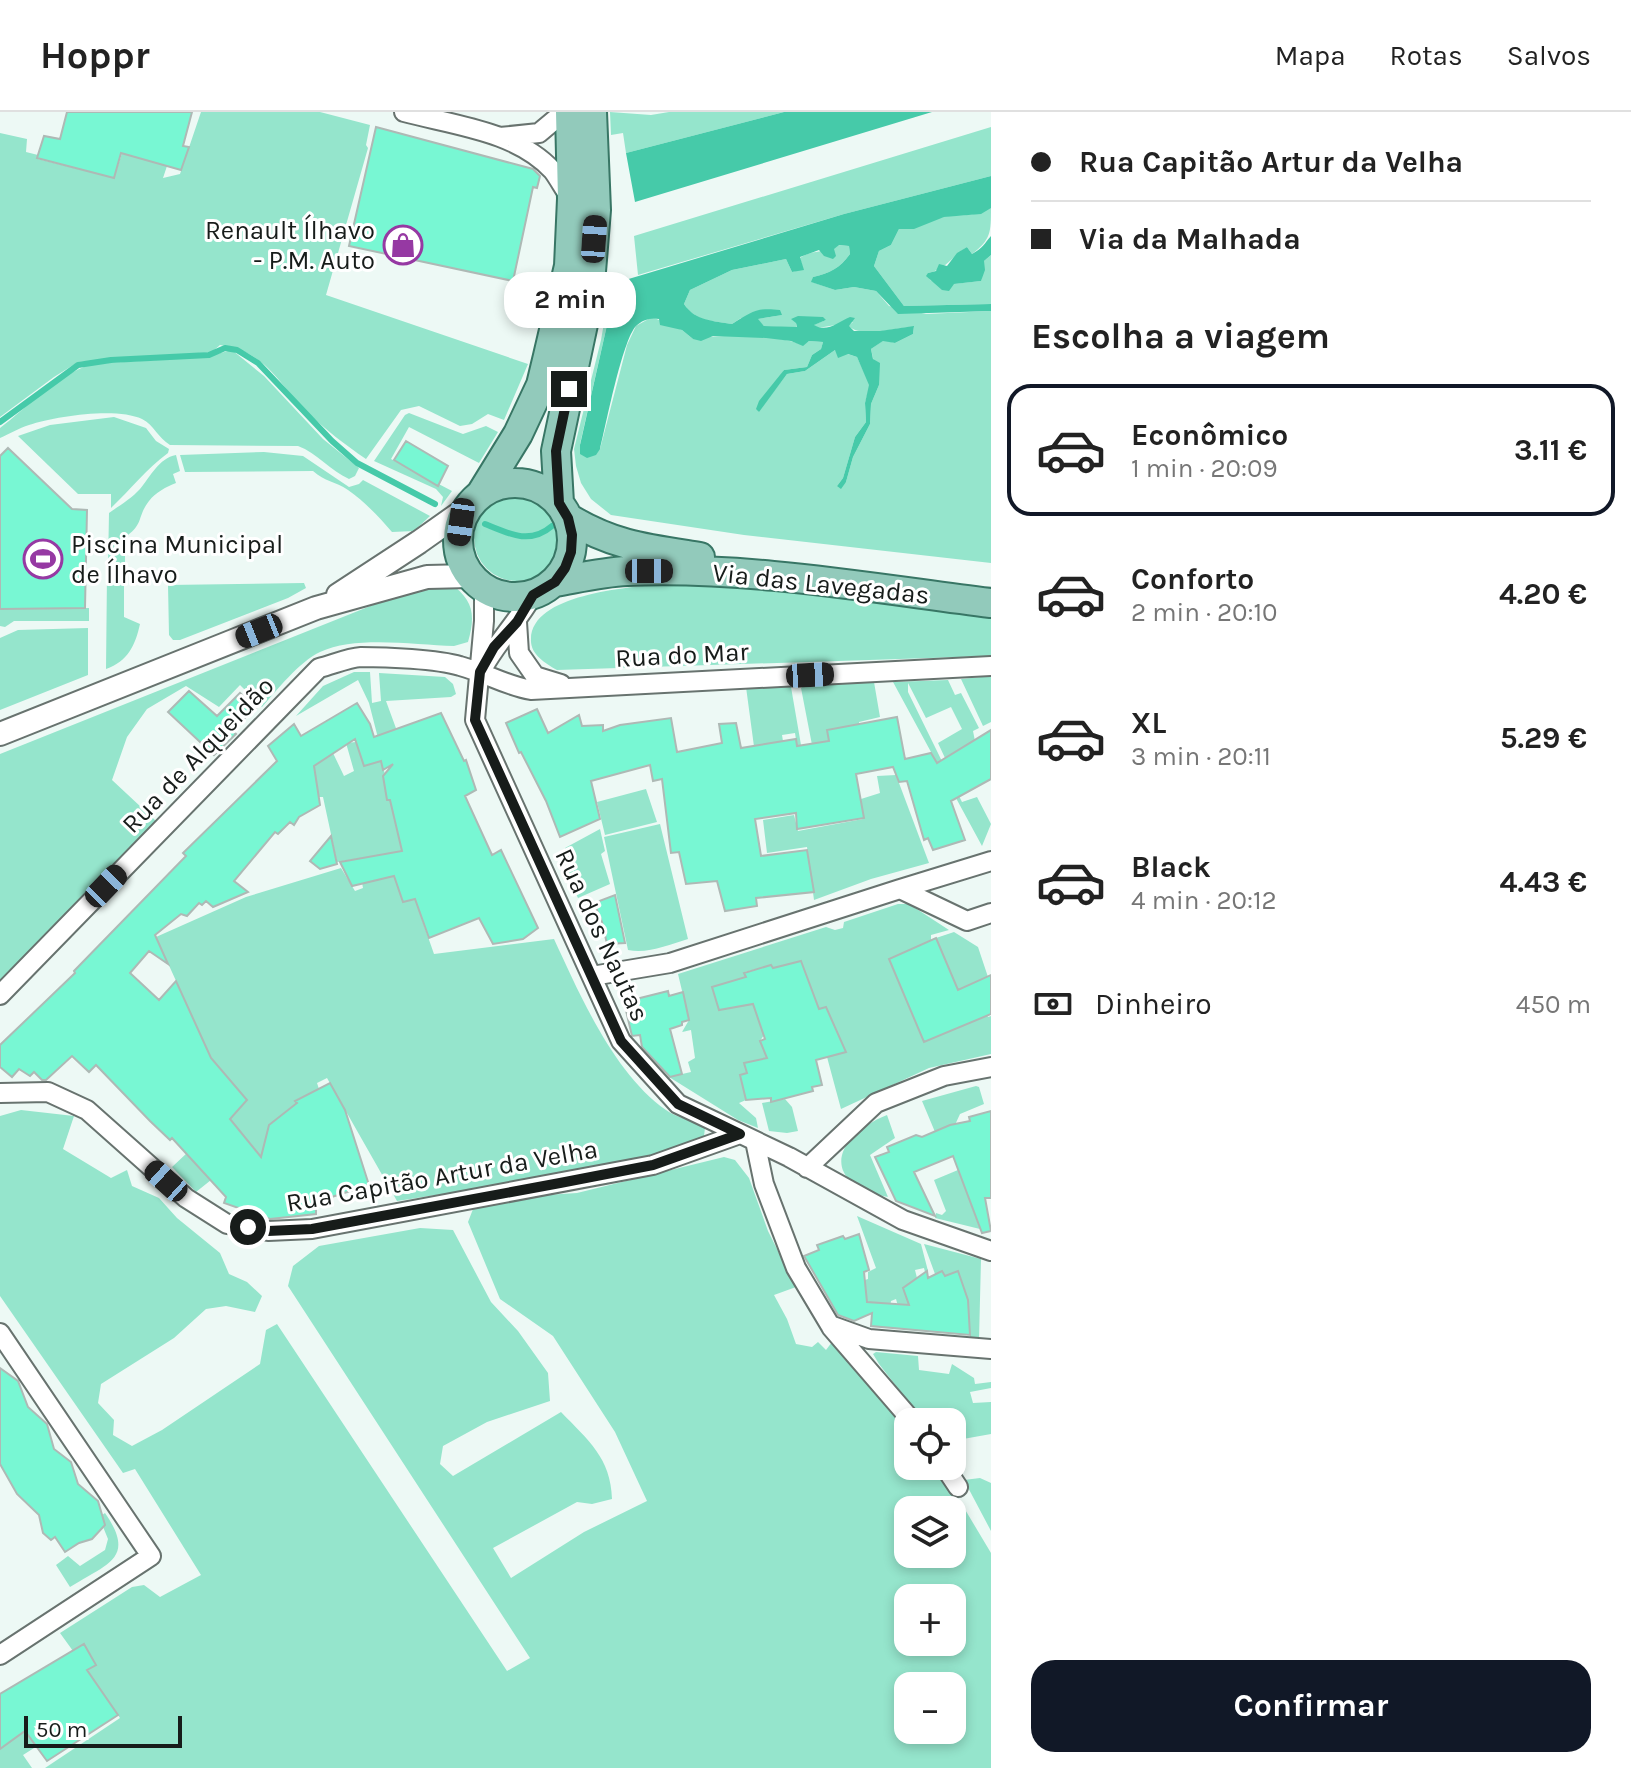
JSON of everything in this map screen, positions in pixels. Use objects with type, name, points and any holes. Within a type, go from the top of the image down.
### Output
[{"type":"main road","points":[[570,112],[572,199],[569,266],[541,385],[518,434],[461,522],[458,541],[461,559],[477,582],[499,595],[516,598],[544,588],[565,568],[571,552],[572,535],[563,511],[556,451],[589,296],[596,210],[592,112]]},
{"type":"main road","points":[[475,500],[505,484],[530,485],[546,492],[563,511]]},
{"type":"main road","name":"Via das Lavegadas","points":[[563,511],[587,529],[630,547],[991,591]]},
{"type":"main road","name":"Via das Lavegadas","points":[[544,588],[624,571],[699,571],[991,603]]},
{"type":"street","points":[[404,112],[500,137],[553,171],[572,199]]},
{"type":"street","points":[[500,137],[539,133],[564,112]]},
{"type":"street","points":[[316,608],[419,542],[475,500]]},
{"type":"street","points":[[0,734],[316,608],[427,577],[477,582]]},
{"type":"street","name":"Rua dos Nautas","points":[[477,582],[480,672],[475,720],[621,1041],[678,1104],[903,1220],[991,1251]]},
{"type":"street","points":[[480,672],[494,647],[544,588]]},
{"type":"street","points":[[517,622],[519,653],[535,676],[568,686]]},
{"type":"street","name":"Rua de Alqueidão","points":[[0,995],[319,668],[358,657],[456,665],[480,672]]},
{"type":"street","name":"Rua do Mar","points":[[480,672],[504,685],[531,690],[991,666]]},
{"type":"street","points":[[592,976],[670,963],[991,861]]},
{"type":"street","points":[[900,889],[967,921],[991,913]]},
{"type":"street","points":[[807,1168],[876,1103],[944,1076],[991,1067]]},
{"type":"street","name":"Rua Capitão Artur da Velha","points":[[0,1093],[48,1092],[87,1110],[186,1198],[227,1224],[268,1231],[312,1229],[653,1165],[747,1137]]},
{"type":"street","points":[[747,1137],[796,1268],[830,1325],[901,1408]]},
{"type":"street","points":[[830,1325],[869,1339],[991,1349]]},
{"type":"street","points":[[0,1333],[151,1556],[0,1655]]},
{"type":"street","points":[[953,1480],[958,1487]]},
{"type":"shaded area","points":[[201,112],[320,112],[370,125],[368,148],[326,295],[528,364],[504,420],[488,414],[472,424],[460,426],[419,406],[401,410],[366,459],[314,419],[260,361],[249,354],[220,345],[212,352],[78,362],[0,417],[0,133],[27,139],[26,152],[38,155],[38,159],[114,178],[122,153],[174,145],[163,178],[180,174]]},
{"type":"shaded area","points":[[610,112],[651,115],[669,112],[784,112],[626,153],[623,133],[611,135]]},
{"type":"shaded area","points":[[784,112],[932,112],[635,202],[626,153]]},
{"type":"shaded area","points":[[991,127],[991,176],[844,214],[638,275],[634,236]]},
{"type":"shaded area","points":[[991,176],[991,208],[981,214],[944,217],[914,229],[899,229],[891,245],[879,251],[874,266],[904,306],[991,304],[991,311],[898,314],[876,291],[854,287],[835,290],[811,282],[813,277],[830,272],[850,254],[849,246],[839,245],[834,249],[836,256],[833,259],[819,250],[800,257],[804,270],[792,272],[786,259],[732,270],[690,290],[684,304],[688,310],[699,317],[718,322],[732,324],[754,311],[772,309],[780,310],[782,315],[758,319],[764,326],[797,327],[791,319],[798,316],[823,317],[826,320],[814,325],[823,328],[850,317],[855,318],[849,326],[854,331],[914,326],[913,334],[895,343],[883,341],[871,349],[873,359],[880,363],[879,385],[871,404],[870,424],[841,489],[837,486],[843,478],[855,437],[866,422],[865,403],[869,385],[857,357],[848,354],[838,358],[835,350],[805,371],[787,374],[759,412],[756,409],[759,401],[784,370],[807,367],[823,342],[809,341],[803,346],[766,338],[713,336],[701,341],[682,330],[660,325],[656,318],[636,326],[625,348],[600,449],[596,455],[587,458],[580,454],[614,294],[622,281],[844,214]]},
{"type":"shaded area","points":[[991,208],[991,223],[989,235],[983,244],[972,254],[967,247],[945,265],[928,273],[930,280],[937,283],[981,281],[984,261],[991,255],[991,304],[904,306],[874,266],[879,251],[891,245],[899,229],[943,217],[977,213]]},
{"type":"shaded area","points":[[991,236],[991,255],[984,261],[981,281],[954,284],[949,291],[942,290],[926,276],[936,271],[939,264],[947,266],[957,253],[967,247],[972,254],[976,252]]},
{"type":"shaded area","points":[[838,245],[849,246],[850,254],[834,269],[813,277],[812,282],[835,290],[854,287],[876,291],[889,306],[926,314],[991,311],[991,563],[744,535],[611,515],[591,499],[581,483],[574,449],[601,340],[612,277],[622,281],[614,294],[580,444],[600,449],[627,345],[636,326],[652,317],[682,330],[693,339],[748,336],[803,345],[809,341],[823,342],[807,367],[784,370],[758,412],[787,374],[805,371],[835,350],[857,357],[870,385],[865,403],[866,422],[855,437],[843,478],[837,486],[846,482],[853,457],[870,424],[871,404],[879,385],[871,349],[884,340],[895,343],[913,334],[914,327],[862,332],[848,326],[853,322],[818,328],[813,325],[826,320],[796,323],[797,328],[764,326],[757,319],[782,315],[741,318],[732,324],[704,320],[690,312],[684,304],[690,290],[732,270],[786,259],[792,272],[803,269],[800,258],[805,255]]},
{"type":"shaded area","points":[[232,350],[264,376],[323,439],[359,468],[355,476],[349,479],[342,476],[298,446],[170,445],[150,425],[131,415],[102,413],[55,419],[25,426],[0,438],[0,428],[44,392],[92,364],[205,357]]},
{"type":"shaded area","points":[[409,413],[463,434],[486,426],[498,432],[479,463],[409,427],[391,459],[452,491],[441,506],[443,497],[436,489],[374,461]]},
{"type":"shaded area","points":[[114,417],[146,428],[156,441],[169,449],[111,508],[111,494],[78,494],[18,436],[50,425]]},
{"type":"shaded area","points":[[264,452],[303,456],[349,487],[363,480],[430,516],[414,531],[392,532],[354,494],[313,471],[185,472],[180,455]]},
{"type":"shaded area","points":[[176,455],[180,471],[173,474],[176,483],[152,498],[138,524],[125,537],[125,566],[108,566],[109,513],[137,492],[160,464]]},
{"type":"shaded area","points":[[517,495],[541,502],[553,514],[560,538],[553,562],[541,574],[517,581],[493,574],[481,562],[474,538],[481,514],[493,502]]},
{"type":"shaded area","points":[[124,573],[124,617],[140,624],[129,652],[120,662],[106,669],[107,574]]},
{"type":"shaded area","points":[[304,583],[306,588],[288,598],[180,640],[173,640],[169,635],[168,585]]},
{"type":"shaded area","points":[[450,583],[464,595],[471,608],[468,642],[454,646],[368,642],[334,647],[304,662],[262,707],[240,685],[219,707],[186,686],[147,709],[127,737],[112,780],[156,821],[0,987],[0,754],[413,589]]},
{"type":"shaded area","points":[[659,584],[707,584],[991,614],[991,656],[557,670],[543,661],[533,649],[531,639],[535,624],[547,612],[564,603],[605,591]]},
{"type":"shaded area","points":[[89,608],[89,621],[14,621],[5,627],[0,626],[0,609]]},
{"type":"shaded area","points":[[88,628],[88,675],[0,710],[0,638],[18,630]]},
{"type":"shaded area","points":[[354,672],[370,672],[372,703],[381,701],[379,673],[445,677],[453,684],[456,694],[451,697],[386,701],[397,731],[379,742],[369,703],[358,680],[296,716],[323,686]]},
{"type":"shaded area","points":[[991,676],[991,722],[983,726],[961,679]]},
{"type":"shaded area","points":[[948,680],[955,695],[961,693],[979,728],[973,731],[975,741],[945,758],[938,743],[962,729],[951,707],[926,718],[908,683],[908,692],[962,802],[977,797],[991,824],[982,846],[893,682]]},
{"type":"shaded area","points":[[874,682],[880,717],[859,722],[859,726],[827,730],[830,747],[813,750],[801,688],[806,685]]},
{"type":"shaded area","points":[[746,687],[791,687],[801,745],[797,746],[795,733],[782,735],[783,741],[767,744],[755,754]]},
{"type":"shaded area","points":[[356,742],[364,766],[381,761],[388,784],[385,786],[387,799],[390,800],[403,851],[337,862],[323,797],[319,797],[307,747],[333,753],[344,776],[354,771],[346,743]]},
{"type":"shaded area","points":[[896,775],[929,863],[871,879],[814,900],[807,847],[767,853],[763,820],[794,815],[798,831],[863,819],[861,799],[880,793],[877,776]]},
{"type":"shaded area","points":[[646,789],[657,822],[605,835],[597,802]]},
{"type":"shaded area","points":[[660,824],[688,939],[650,950],[628,950],[604,837]]},
{"type":"shaded area","points":[[600,829],[605,851],[601,854],[610,884],[578,898],[566,873],[572,870],[577,880],[565,848]]},
{"type":"shaded area","points":[[341,868],[355,891],[363,888],[361,877],[394,876],[403,902],[436,890],[448,907],[421,917],[434,954],[554,939],[600,1032],[630,1076],[666,1110],[705,1128],[704,1136],[669,1150],[593,1170],[397,1201],[327,1078],[317,1083],[319,1089],[296,1100],[297,1103],[269,1125],[267,1164],[230,1119],[247,1100],[211,1058],[206,1046],[170,1060],[198,1029],[156,937],[246,897]]},
{"type":"shaded area","points":[[898,904],[909,904],[949,930],[931,935],[931,940],[890,959],[924,1042],[980,997],[988,1017],[991,1016],[991,1054],[929,1068],[841,1109],[827,1057],[846,1052],[826,1007],[806,1012],[810,986],[801,961],[745,972],[746,977],[712,988],[719,1010],[757,1003],[764,1035],[760,1041],[767,1058],[744,1064],[747,1073],[740,1075],[746,1100],[739,1103],[756,1118],[758,1128],[738,1120],[669,1077],[691,1072],[688,1062],[695,1058],[691,1030],[682,1032],[689,1020],[678,974],[826,927],[835,930],[843,928],[844,922]]},
{"type":"shaded area","points":[[954,932],[978,947],[988,977],[958,990],[936,938]]},
{"type":"shaded area","points":[[976,1086],[984,1104],[960,1114],[943,1151],[922,1101]]},
{"type":"shaded area","points":[[785,1099],[792,1107],[798,1131],[769,1131],[762,1103]]},
{"type":"shaded area","points":[[21,1110],[74,1116],[63,1149],[111,1178],[127,1170],[132,1186],[159,1198],[177,1218],[220,1253],[229,1274],[247,1282],[262,1296],[255,1312],[226,1306],[206,1309],[174,1338],[101,1384],[98,1403],[114,1420],[113,1435],[132,1446],[162,1430],[260,1364],[266,1330],[277,1324],[507,1671],[530,1658],[288,1286],[293,1266],[319,1246],[420,1228],[453,1230],[491,1302],[518,1331],[548,1373],[550,1401],[487,1422],[443,1446],[440,1464],[453,1476],[561,1412],[603,1461],[611,1485],[612,1499],[592,1504],[577,1502],[493,1548],[511,1578],[584,1532],[647,1501],[615,1432],[553,1336],[500,1299],[468,1222],[475,1204],[515,1197],[577,1193],[724,1157],[735,1160],[749,1178],[768,1231],[796,1287],[774,1295],[796,1344],[812,1347],[818,1342],[826,1350],[832,1342],[895,1408],[894,1480],[947,1480],[957,1496],[894,1496],[894,1568],[966,1568],[966,1511],[991,1553],[991,1768],[45,1768],[120,1718],[87,1670],[96,1665],[84,1644],[73,1651],[60,1633],[132,1587],[144,1585],[160,1597],[201,1575],[135,1469],[123,1473],[0,1296],[0,1116]]},
{"type":"shaded area","points":[[887,1115],[895,1138],[870,1155],[888,1197],[866,1191],[851,1182],[843,1171],[841,1159],[854,1135]]},
{"type":"shaded area","points":[[187,1153],[211,1180],[196,1192],[172,1167]]},
{"type":"shaded area","points":[[958,1170],[980,1229],[935,1218],[936,1213],[942,1215],[946,1211],[934,1180]]},
{"type":"shaded area","points":[[857,1216],[921,1244],[928,1271],[925,1272],[924,1268],[915,1270],[917,1278],[903,1288],[909,1305],[901,1317],[896,1299],[891,1301],[890,1307],[866,1302],[853,1284],[868,1279],[868,1272],[876,1268]]},
{"type":"shaded area","points":[[924,1244],[981,1259],[979,1340],[970,1339],[968,1300],[957,1271],[945,1276],[935,1274]]},
{"type":"shaded area","points":[[873,1354],[918,1356],[919,1370],[949,1374],[952,1364],[974,1378],[975,1384],[991,1382],[991,1388],[970,1392],[973,1403],[991,1402],[991,1434],[966,1438],[966,1408],[913,1408]]},
{"type":"shaded area","points":[[980,1478],[991,1483],[991,1531],[964,1480]]},
{"type":"shaded area","points":[[105,1513],[114,1528],[117,1551],[105,1566],[70,1587],[56,1565],[68,1556],[80,1566],[105,1550],[108,1539],[99,1517]]},
{"type":"shaded area","points":[[27,1730],[35,1739],[34,1748],[23,1755],[32,1768],[0,1768],[0,1742],[4,1746]]},
{"type":"building","points":[[67,112],[192,112],[183,146],[189,147],[181,170],[121,153],[114,178],[37,158],[44,136],[60,139]]},
{"type":"building","points":[[376,127],[533,169],[540,176],[537,188],[533,187],[513,281],[349,246]]},
{"type":"building","points":[[406,441],[448,466],[438,486],[394,460]]},
{"type":"building","name":"Piscina Municipal de Ílhavo","points":[[8,448],[72,509],[87,510],[85,608],[0,609],[0,456]]},
{"type":"building","points":[[189,691],[217,716],[240,693],[256,708],[232,730],[236,734],[214,755],[168,712]]},
{"type":"building","points":[[357,703],[374,737],[441,713],[466,760],[476,790],[465,796],[492,855],[501,850],[538,928],[523,939],[493,944],[479,918],[429,938],[415,899],[403,902],[394,876],[352,886],[340,862],[402,851],[383,776],[393,764],[383,770],[381,761],[364,766],[355,739],[314,766],[320,805],[299,817],[294,825],[290,822],[278,834],[275,832],[234,881],[248,892],[213,907],[206,901],[202,905],[199,903],[187,916],[181,914],[155,935],[168,964],[149,951],[130,973],[159,1000],[176,981],[211,1058],[247,1100],[230,1119],[261,1157],[269,1125],[297,1103],[295,1101],[330,1083],[345,1110],[369,1185],[316,1202],[316,1214],[270,1219],[224,1203],[226,1197],[172,1138],[170,1140],[150,1121],[96,1065],[89,1072],[72,1056],[46,1080],[34,1072],[30,1076],[19,1069],[12,1077],[0,1067],[0,1045],[75,973],[186,856],[183,853],[277,761],[268,746],[294,724],[301,736]]},
{"type":"building","points":[[537,709],[548,733],[579,715],[582,726],[603,725],[603,731],[620,725],[671,718],[677,752],[722,743],[719,724],[736,723],[741,748],[796,739],[797,746],[829,741],[827,730],[897,717],[905,759],[931,753],[937,763],[991,730],[991,779],[951,801],[965,840],[933,850],[928,838],[924,840],[907,781],[899,782],[893,767],[856,774],[864,818],[797,829],[796,813],[755,819],[761,856],[807,850],[814,892],[756,898],[757,906],[725,911],[717,881],[686,884],[679,852],[671,853],[662,779],[653,781],[650,765],[591,781],[600,819],[560,837],[546,801],[506,723]]},
{"type":"building","points":[[331,836],[337,864],[320,869],[310,861]]},
{"type":"building","points":[[615,895],[625,943],[607,944],[594,903]]},
{"type":"building","points":[[936,938],[958,990],[991,975],[991,1014],[924,1042],[889,959]]},
{"type":"building","points":[[801,961],[819,1009],[826,1007],[846,1052],[816,1060],[822,1085],[812,1087],[813,1091],[771,1102],[771,1098],[746,1100],[740,1075],[747,1073],[744,1063],[767,1058],[760,1041],[765,1039],[753,1004],[719,1010],[712,987],[746,977],[744,973],[771,965],[773,968]]},
{"type":"building","points":[[668,991],[669,996],[683,992],[689,1020],[670,1029],[682,1074],[670,1077],[642,1047],[640,1035],[632,1036],[624,1002]]},
{"type":"building","points":[[991,1111],[991,1198],[985,1198],[991,1231],[982,1233],[953,1156],[914,1172],[935,1216],[896,1201],[875,1157],[889,1152],[887,1147],[916,1135],[922,1137]]},
{"type":"building","points":[[859,1234],[869,1270],[864,1272],[867,1302],[909,1305],[903,1288],[927,1271],[928,1278],[942,1271],[945,1276],[958,1271],[968,1300],[970,1335],[871,1326],[872,1313],[854,1321],[838,1315],[804,1256],[819,1250],[817,1245]]},
{"type":"building","points":[[0,1368],[18,1381],[28,1407],[47,1424],[54,1449],[71,1462],[78,1484],[98,1501],[105,1525],[92,1539],[65,1552],[55,1537],[51,1540],[43,1533],[39,1515],[17,1494],[0,1464]]},
{"type":"building","points":[[84,1644],[96,1665],[87,1670],[118,1715],[47,1761],[25,1731],[0,1749],[0,1694]]},
{"type":"waterway","points":[[0,422],[78,365],[111,360],[209,355],[225,348],[237,350],[258,363],[357,463],[435,504]]},
{"type":"waterway","points":[[485,524],[519,536],[536,535],[552,526]]},
{"type":"place","name":"Renault Ílhavo - P.M. Auto","points":[[403,245]]},
{"type":"place","name":"Piscina Municipal de Ílhavo","points":[[43,559]]},
{"type":"route","points":[[248,1227],[268,1231],[312,1229],[560,1183],[653,1165],[740,1134],[678,1104],[621,1041],[475,720],[480,672],[494,647],[517,622],[533,595],[555,582],[571,552],[572,535],[568,518],[559,503],[556,451],[569,389]]}]
